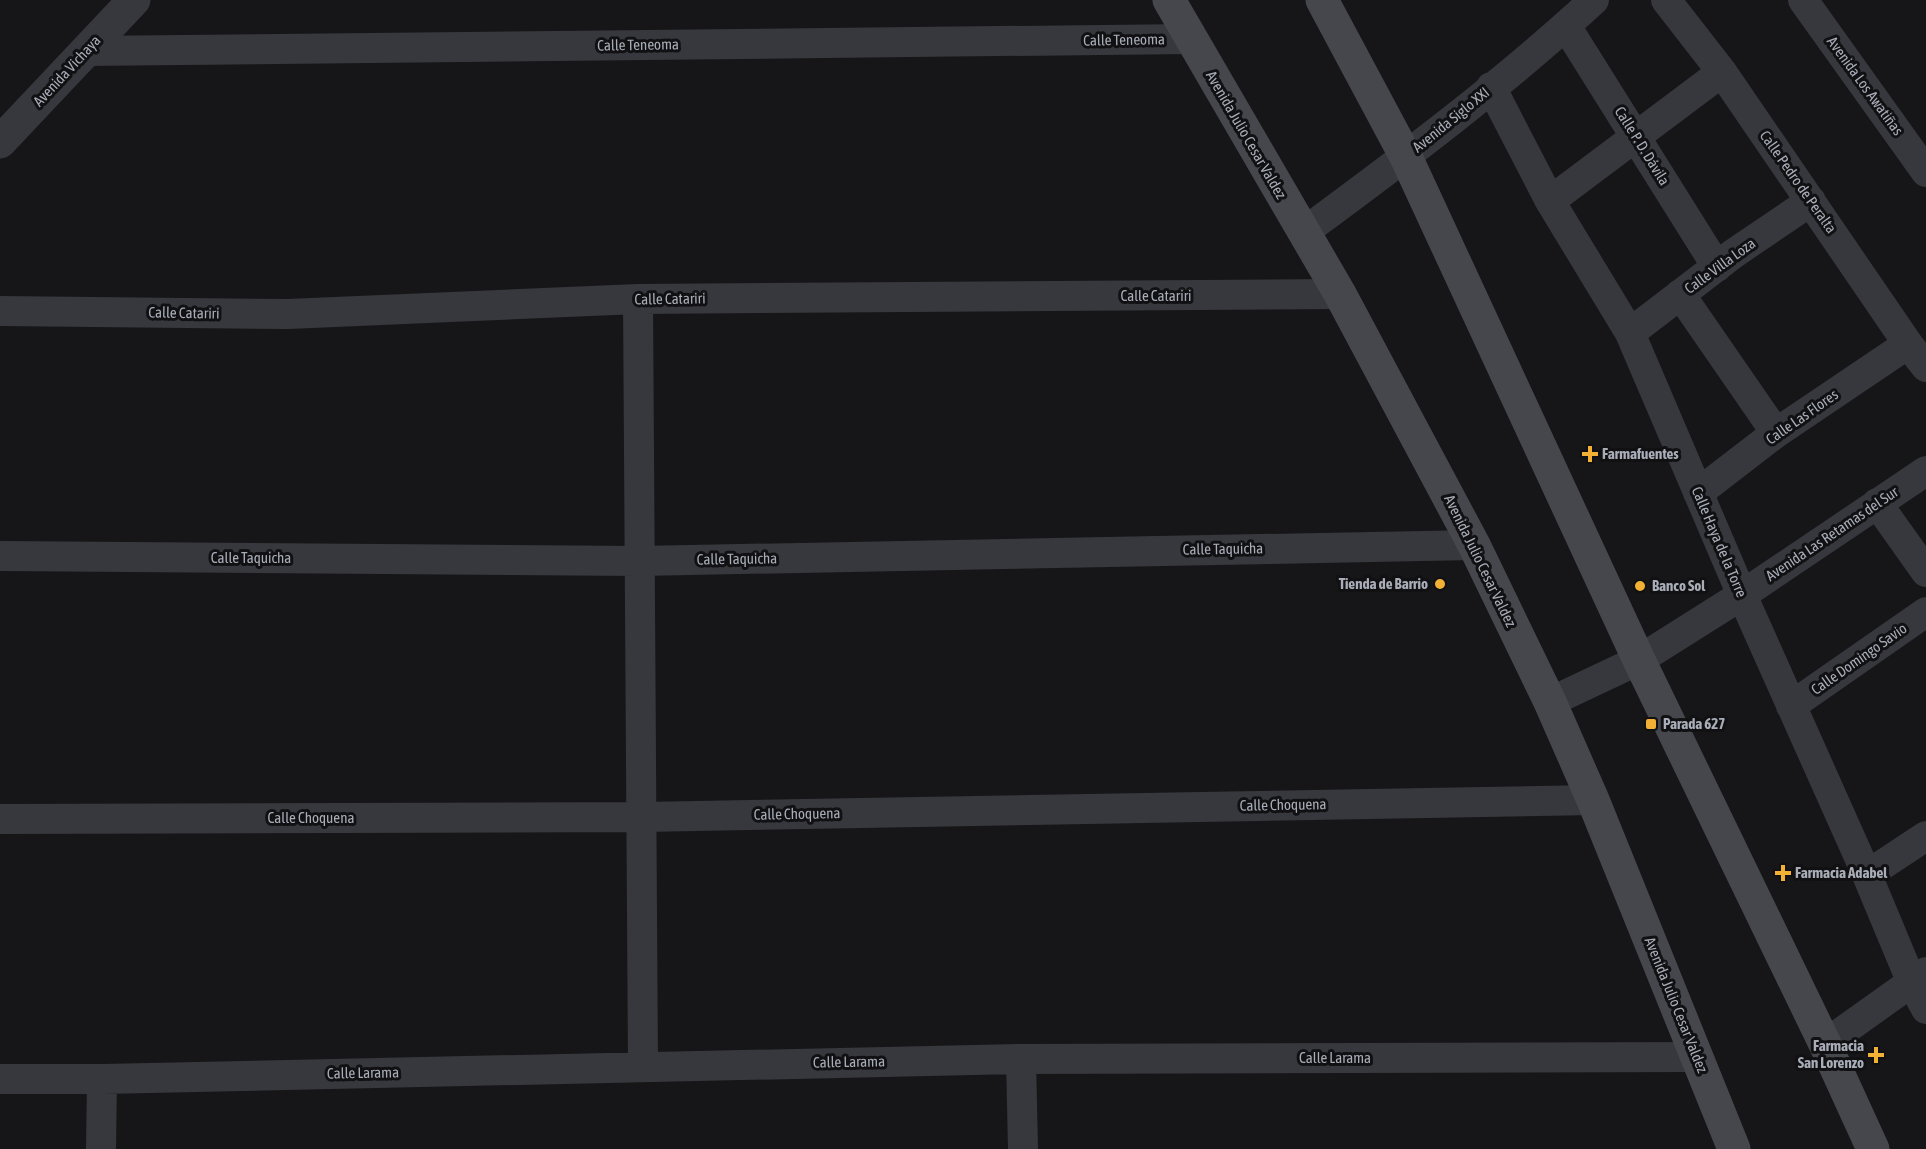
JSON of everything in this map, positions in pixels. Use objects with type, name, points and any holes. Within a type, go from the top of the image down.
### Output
[{"type":"main road","name":"Avenida Julio Cesar Valdez","points":[[1168,0],[1340,294],[1474,544],[1550,702],[1593,800],[1734,1149]]},
{"type":"main road","points":[[1322,0],[1406,157],[1640,660],[1825,1044],[1873,1149]]},
{"type":"street","name":"Avenida Vichaya","points":[[0,142],[134,0]]},
{"type":"street","name":"Avenida Siglo XXI","points":[[1304,232],[1406,157],[1566,26],[1594,0]]},
{"type":"street","name":"Calle Pedro de Peralta","points":[[1666,0],[1722,72],[1917,355]]},
{"type":"street","name":"Avenida Los Awatiñas","points":[[1803,0],[1926,172]]},
{"type":"street","name":"Calle P. D. Dávila","points":[[1566,26],[1718,267]]},
{"type":"street","name":"Calle Teneoma","points":[[86,51],[1190,39]]},
{"type":"street","points":[[1550,201],[1722,72]]},
{"type":"street","name":"Calle Haya de la Torre","points":[[1491,87],[1550,201],[1630,333],[1791,706],[1867,875],[1919,977],[1926,1009]]},
{"type":"street","name":"Calle Villa Loza","points":[[1630,333],[1680,294],[1811,201]]},
{"type":"street","name":"Calle Catariri","points":[[0,311],[288,314],[638,299],[1340,294]]},
{"type":"street","points":[[1680,294],[1776,433]]},
{"type":"street","points":[[638,299],[643,1066]]},
{"type":"street","name":"Calle Las Flores","points":[[1698,493],[1776,433],[1917,355]]},
{"type":"street","name":"Avenida Las Retamas del Sur","points":[[1550,702],[1640,660],[1742,595],[1926,471]]},
{"type":"street","points":[[1878,503],[1926,572]]},
{"type":"street","name":"Calle Taquicha","points":[[0,556],[640,561],[1474,544]]},
{"type":"street","name":"Calle Domingo Savio","points":[[1791,706],[1926,612]]},
{"type":"street","name":"Calle Choquena","points":[[0,819],[642,817],[1593,800]]},
{"type":"street","points":[[1867,875],[1926,836]]},
{"type":"street","points":[[1825,1044],[1919,977]]},
{"type":"street","name":"Calle Larama","points":[[0,1079],[102,1079],[1022,1059],[1698,1056]]},
{"type":"street","points":[[1022,1059],[1023,1149]]},
{"type":"street","points":[[101,1149],[102,1079]]},
{"type":"place","name":"Farmafuentes","points":[[1590,454]]},
{"type":"place","name":"Tienda de Barrio","points":[[1440,584]]},
{"type":"place","name":"Banco Sol","points":[[1640,586]]},
{"type":"place","name":"Parada 627","points":[[1651,724]]},
{"type":"place","name":"Farmacia Adabel","points":[[1783,873]]},
{"type":"place","name":"Farmacia San Lorenzo","points":[[1876,1055]]}]
